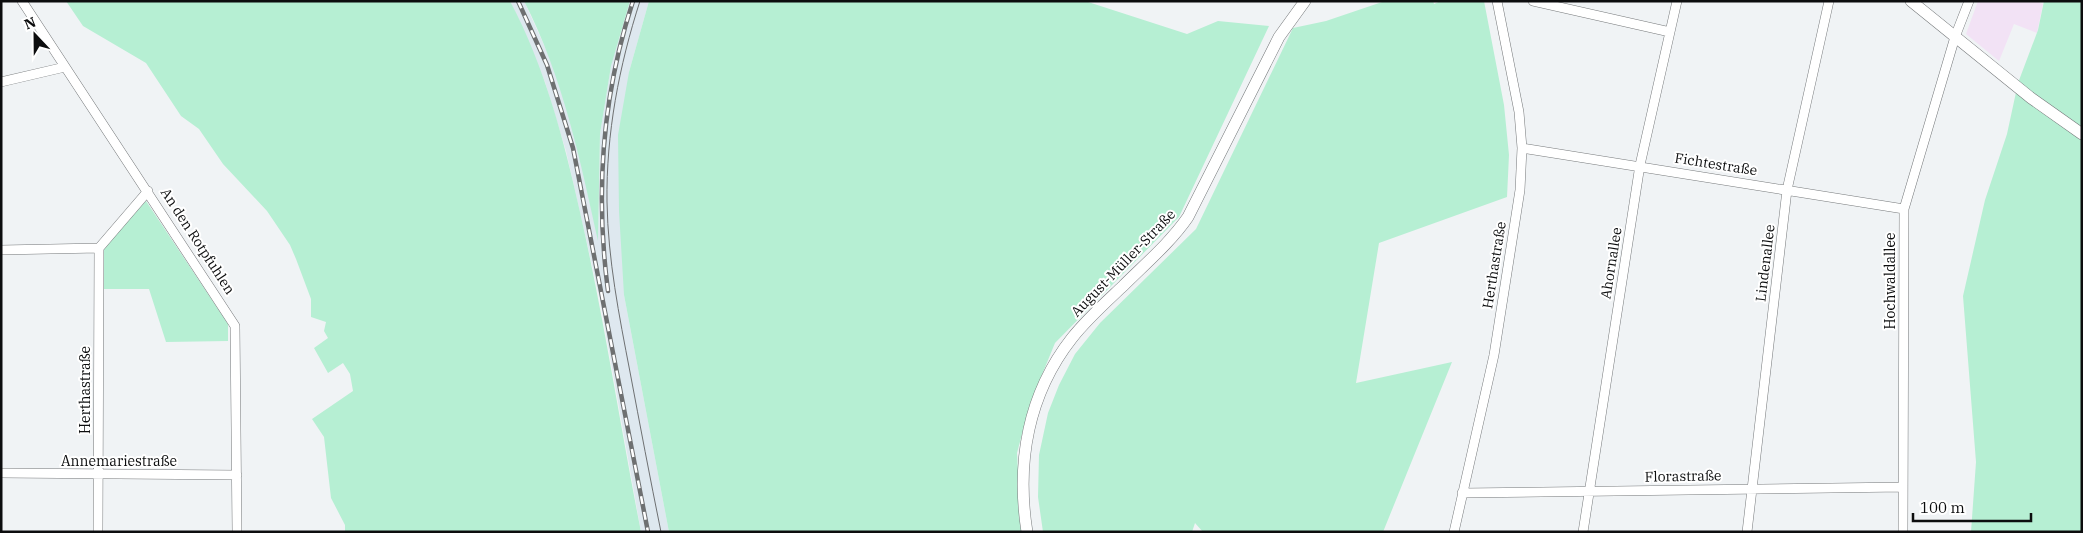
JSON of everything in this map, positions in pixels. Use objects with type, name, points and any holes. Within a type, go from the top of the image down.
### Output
[{"type":"main road","name":"August-Müller-Straße","points":[[1027,532],[1023,497],[1023,456],[1032,415],[1048,376],[1079,330],[1173,236],[1188,218],[1279,37],[1305,1]]},
{"type":"main road","points":[[1911,1],[2038,104],[2082,134]]},
{"type":"street","name":"An den Rotpfuhlen","points":[[22,1],[235,326],[237,532]]},
{"type":"street","name":"Herthastraße","points":[[1454,532],[1494,355],[1520,190],[1522,148],[1519,112],[1497,1]]},
{"type":"street","points":[[1533,1],[1670,32]]},
{"type":"street","name":"Ahornallee","points":[[1583,532],[1640,166],[1677,1]]},
{"type":"street","name":"Lindenallee","points":[[1747,532],[1787,190],[1829,1]]},
{"type":"street","name":"Hochwaldallee","points":[[1903,532],[1904,209],[1955,37],[1969,1]]},
{"type":"street","points":[[1,82],[65,67]]},
{"type":"street","name":"Fichtestraße","points":[[1522,148],[1904,209]]},
{"type":"street","points":[[1,250],[99,248],[148,191]]},
{"type":"street","name":"Herthastraße","points":[[98,532],[99,248]]},
{"type":"street","name":"Annemariestraße","points":[[1,473],[98,476],[237,475]]},
{"type":"street","name":"Florastraße","points":[[1462,493],[1903,487]]},
{"type":"shaded area","points":[[510,1],[524,1],[558,76],[578,146],[598,238],[600,134],[611,65],[630,1],[649,1],[629,72],[624,295],[669,532],[641,532],[600,300],[566,151],[545,82]]},
{"type":"shaded area","points":[[1978,1],[2036,1],[2043,4],[2037,33],[2014,24],[1999,61],[1966,34]]},
{"type":"green space","points":[[66,1],[510,1],[543,78],[567,158],[597,292],[641,532],[345,532],[345,525],[331,498],[324,437],[312,419],[353,391],[350,374],[343,363],[328,373],[314,348],[328,338],[324,331],[326,322],[311,317],[311,299],[290,245],[267,211],[223,164],[199,129],[181,116],[146,63],[83,26]]},
{"type":"green space","points":[[524,1],[630,1],[611,66],[600,134],[598,241],[577,149],[560,89],[538,30]]},
{"type":"green space","points":[[649,1],[1085,1],[1187,34],[1218,21],[1269,26],[1179,217],[1055,343],[1030,404],[1017,453],[1021,532],[669,532],[624,295],[619,211],[618,135],[629,72]]},
{"type":"green space","points":[[1385,1],[1433,1],[1434,4],[1441,1],[1484,1],[1504,105],[1509,155],[1507,197],[1379,243],[1356,383],[1452,362],[1383,532],[1203,532],[1195,523],[1192,532],[1043,532],[1038,497],[1039,455],[1048,413],[1059,385],[1075,354],[1100,323],[1196,229],[1293,28],[1326,21]]},
{"type":"green space","points":[[2044,1],[2082,1],[2082,532],[1971,532],[1976,462],[1963,296],[1985,200],[2007,134],[2018,83],[2038,30]]},
{"type":"green space","points":[[146,201],[228,324],[228,341],[166,342],[149,289],[104,289],[104,249],[107,243]]},
{"type":"tram line","points":[[640,1],[626,50],[615,100],[609,151],[607,202],[612,266],[618,308],[661,532]]},
{"type":"railway","points":[[518,1],[547,65],[573,148],[648,532]]},
{"type":"railway","points":[[608,291],[602,217],[604,144],[614,72],[633,1]]}]
